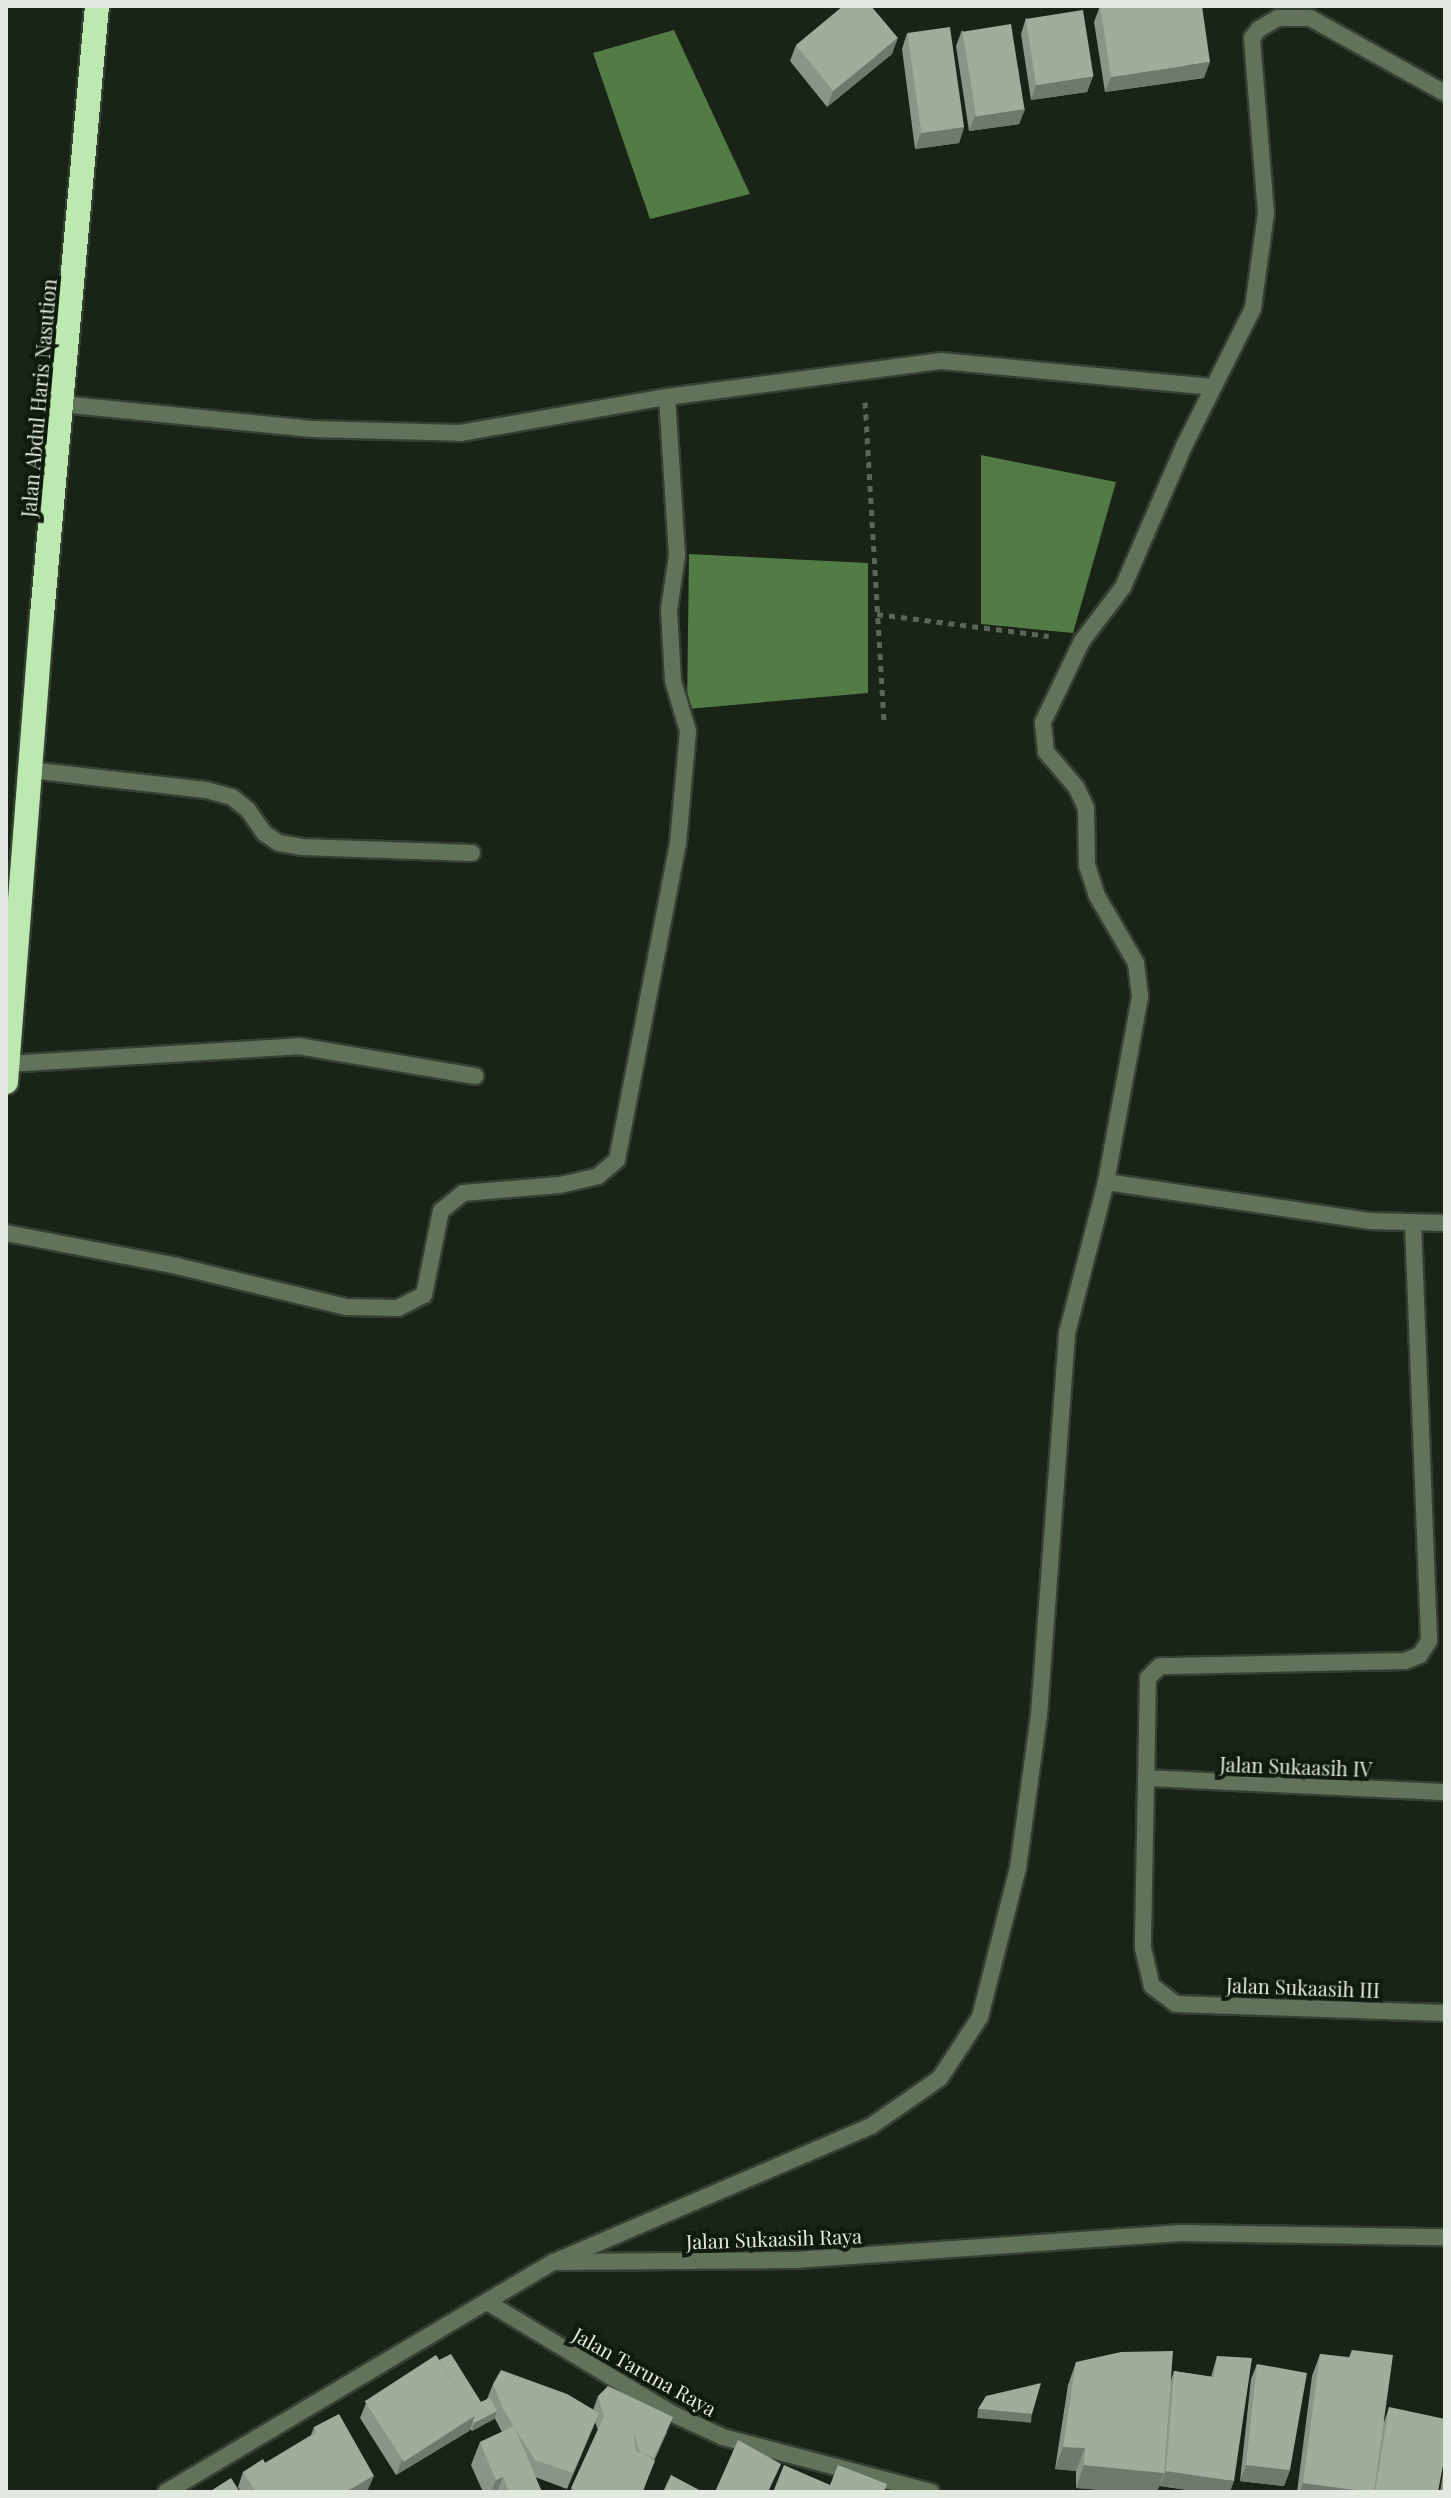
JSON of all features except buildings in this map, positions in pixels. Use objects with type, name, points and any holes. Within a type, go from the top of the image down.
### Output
[{"type":"highway","name":"Jalan Abdul Haris Nasution","points":[[7,1073],[30,770],[97,6]]},
{"type":"street","points":[[166,2492],[554,2262],[871,2126],[940,2078],[980,2017],[1018,1868],[1039,1715],[1067,1333],[1106,1182],[1140,996],[1136,963],[1097,896],[1087,866],[1086,808],[1076,787],[1046,752],[1043,722],[1082,641],[1123,587],[1213,387],[1253,308],[1266,213],[1252,38],[1259,29],[1278,18],[1310,18],[1445,93]]},
{"type":"street","points":[[61,404],[312,429],[460,433],[667,397],[942,361],[1213,387]]},
{"type":"street","points":[[6,1233],[177,1266],[346,1307],[398,1308],[424,1295],[441,1211],[463,1193],[560,1185],[598,1176],[617,1160],[678,843],[688,731],[673,681],[669,610],[677,555],[667,397]]},
{"type":"street","points":[[30,770],[206,790],[232,797],[248,810],[264,833],[279,843],[302,847],[472,853]]},
{"type":"street","points":[[7,1073],[298,1046],[475,1076]]},
{"type":"street","points":[[1106,1182],[1369,1221],[1445,1223]]},
{"type":"street","points":[[1146,1778],[1148,1678],[1160,1666],[1389,1663],[1420,1655],[1429,1641],[1413,1222]]},
{"type":"street","name":"Jalan Sukaasih IV","points":[[1146,1778],[1445,1792]]},
{"type":"street","name":"Jalan Sukaasih III","points":[[1146,1778],[1143,1948],[1152,1986],[1162,1995],[1176,2004],[1445,2013]]},
{"type":"street","name":"Jalan Sukaasih Raya","points":[[554,2262],[795,2260],[1178,2233],[1445,2237]]},
{"type":"street","name":"Jalan Taruna Raya","points":[[487,2302],[673,2414],[723,2437],[931,2492]]},
{"type":"path","points":[[863,369],[884,725]]},
{"type":"path","points":[[877,614],[1082,641]]},
{"type":"shaded area","points":[[674,30],[750,194],[650,219],[593,53]]},
{"type":"shaded area","points":[[981,455],[1116,482],[1073,633],[981,624]]},
{"type":"shaded area","points":[[689,554],[868,563],[868,693],[687,709]]}]
